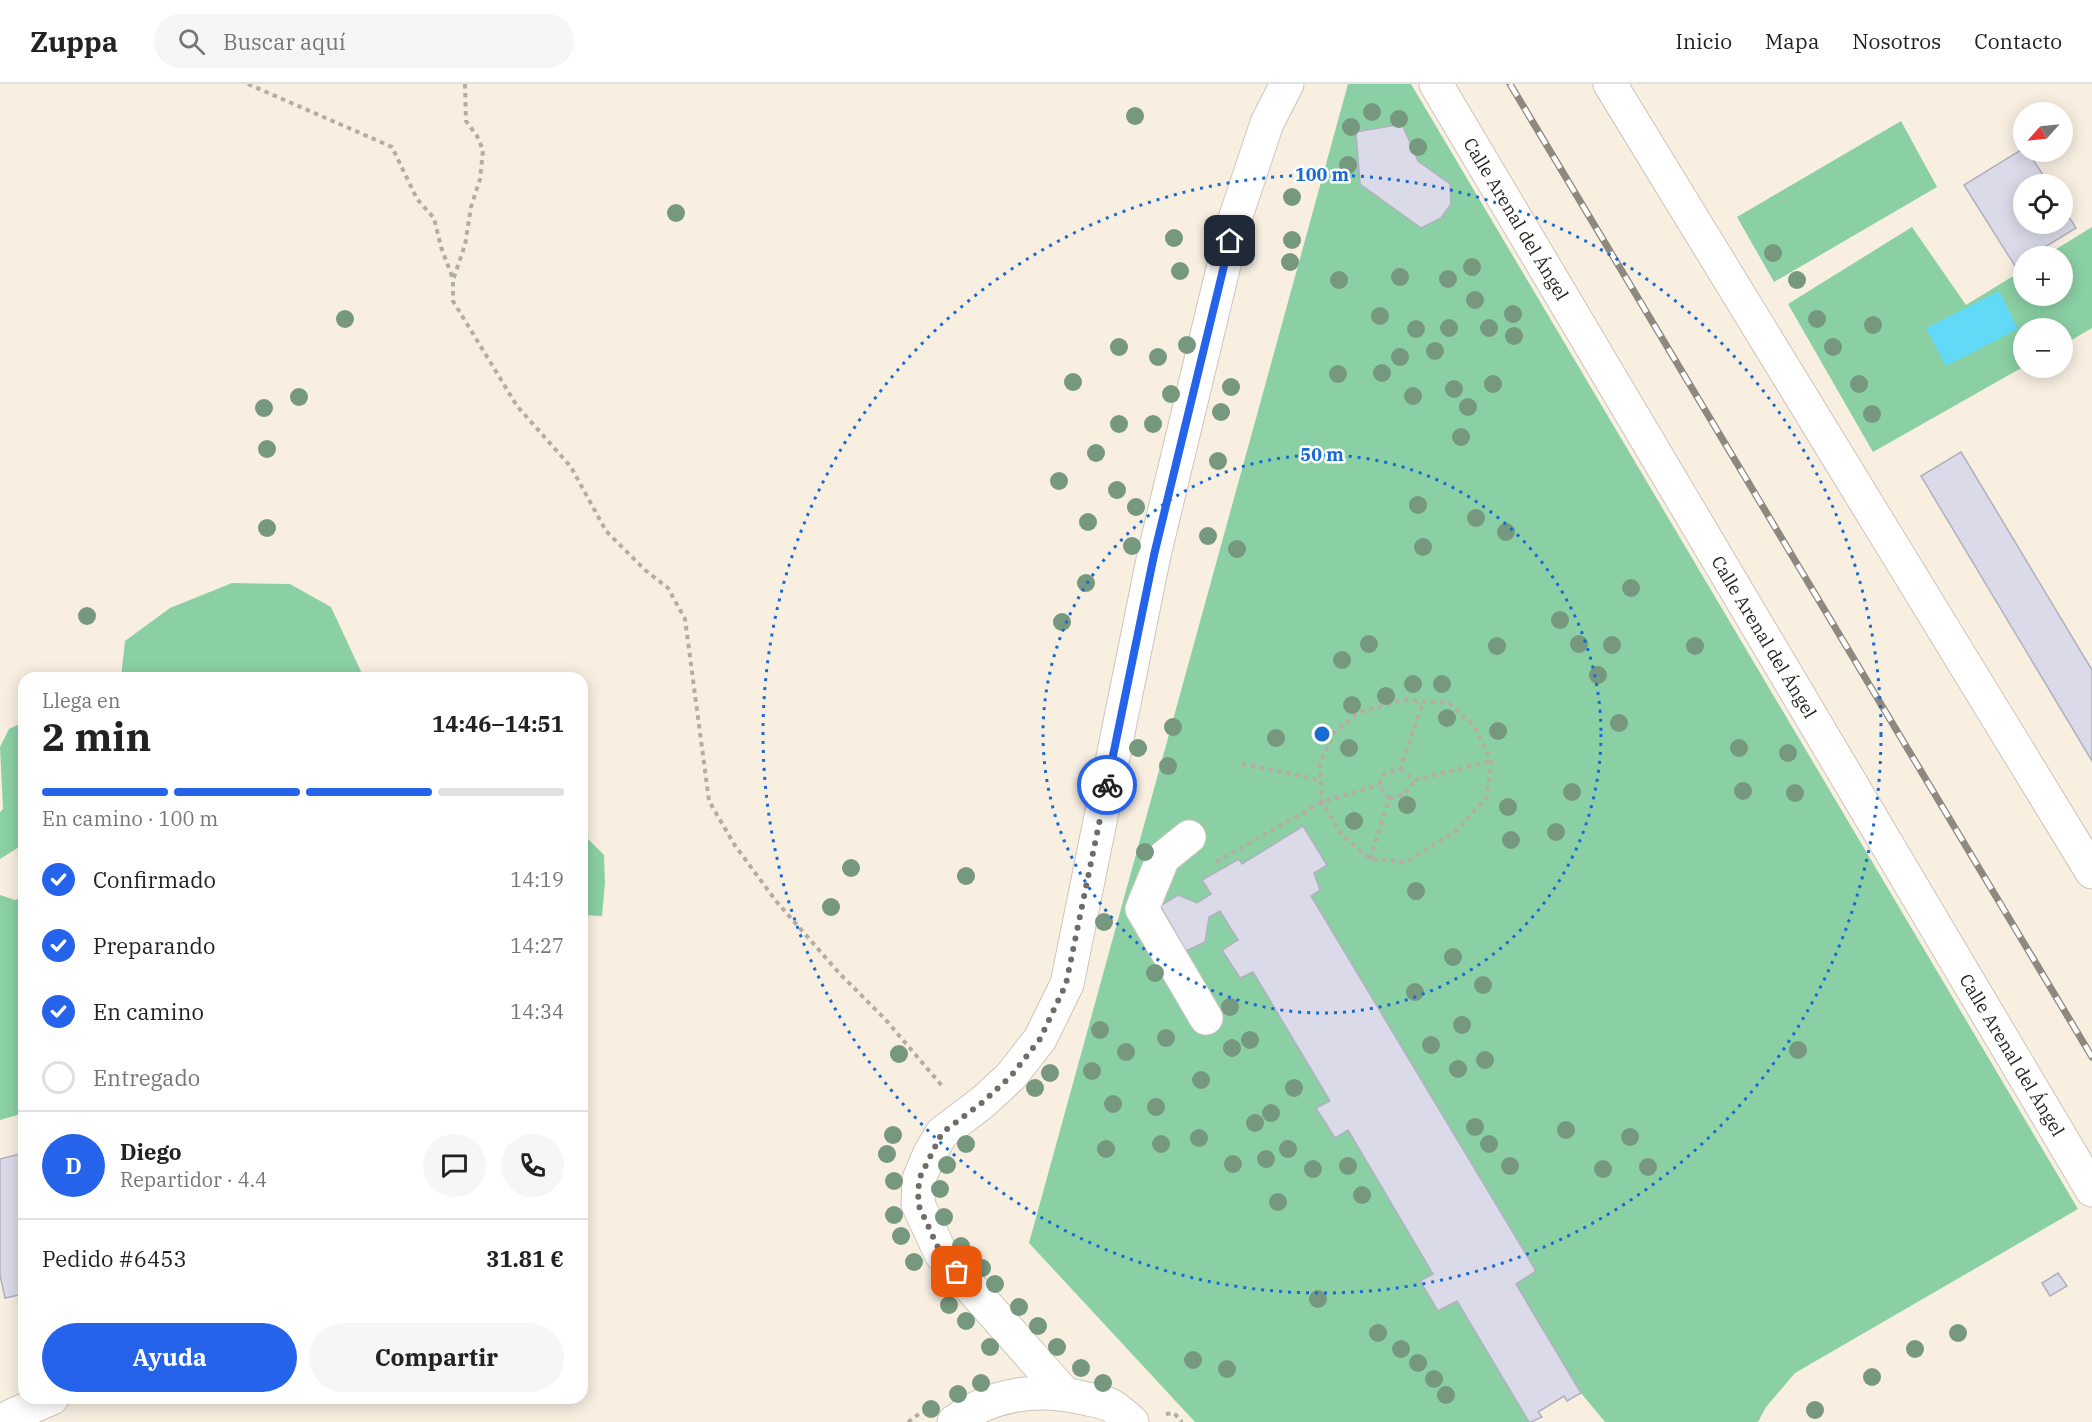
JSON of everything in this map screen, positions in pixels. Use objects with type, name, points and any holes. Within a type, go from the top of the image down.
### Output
[{"type":"street","points":[[1064,1393],[941,1254],[918,1204],[919,1179],[942,1133],[983,1102],[1011,1076],[1040,1039],[1066,984],[1154,555],[1232,231],[1267,123],[1287,84]]},
{"type":"street","name":"Calle Arenal del Ángel","points":[[1436,84],[2092,1190]]},
{"type":"street","points":[[1610,84],[2092,872]]},
{"type":"street","points":[[1189,837],[1162,858],[1142,909],[1206,1018]]},
{"type":"street","points":[[954,1422],[968,1411],[1008,1395],[1036,1392],[1064,1393],[1109,1404],[1145,1419]]},
{"type":"street","points":[[11,1416],[38,1404]]},
{"type":"path","points":[[248,84],[392,147],[417,199],[434,218],[441,247],[453,280]]},
{"type":"path","points":[[465,84],[466,121],[477,136],[483,150],[480,178],[471,207],[465,245],[453,280],[453,301],[517,406],[571,467],[606,531],[645,570],[668,588],[685,619],[709,801],[719,821],[776,901],[840,974],[885,1019],[945,1090]]},
{"type":"path","points":[[1404,700],[1423,703],[1449,703],[1475,727],[1491,761],[1487,797],[1455,832],[1406,862],[1370,859],[1342,835],[1322,802],[1320,764],[1334,733],[1359,711],[1404,700]]},
{"type":"path","points":[[1400,769],[1423,703]]},
{"type":"path","points":[[1389,800],[1405,794],[1415,780],[1491,761]]},
{"type":"path","points":[[1242,764],[1321,780]]},
{"type":"path","points":[[1400,769],[1415,780]]},
{"type":"path","points":[[1189,837],[1213,864],[1322,802],[1379,785],[1385,773],[1400,769]]},
{"type":"path","points":[[1379,785],[1389,800]]},
{"type":"path","points":[[1370,859],[1389,800]]},
{"type":"path","points":[[1145,1419],[1174,1413],[1182,1422]]},
{"type":"green space","points":[[1348,84],[1411,84],[2078,1209],[1795,1373],[1766,1407],[1758,1422],[1605,1422],[1581,1393],[1516,1284],[1536,1271],[1311,896],[1320,890],[1314,873],[1327,865],[1303,826],[1242,864],[1239,859],[1202,880],[1211,894],[1197,903],[1186,950],[1205,942],[1209,917],[1220,911],[1238,940],[1222,950],[1240,978],[1253,972],[1330,1101],[1316,1109],[1335,1137],[1348,1130],[1433,1274],[1420,1281],[1438,1311],[1457,1301],[1529,1422],[1195,1422],[1029,1243]]},
{"type":"green space","points":[[1901,121],[1937,187],[1774,282],[1737,217]]},
{"type":"green space","points":[[1912,227],[1966,305],[2013,276],[2013,306],[2073,306],[2073,246],[2061,246],[2092,227],[2092,328],[2073,339],[2073,318],[2013,318],[2013,373],[1873,452],[1788,304]]},
{"type":"green space","points":[[232,583],[290,584],[331,607],[361,672],[122,672],[125,641],[170,608]]},
{"type":"green space","points":[[18,725],[18,848],[0,859],[0,812],[3,809],[0,747],[9,729]]},
{"type":"green space","points":[[588,839],[604,855],[605,883],[602,916],[588,915]]},
{"type":"green space","points":[[0,895],[18,899],[18,1115],[0,1120]]},
{"type":"water","points":[[1999,291],[2013,319],[2013,332],[1946,366],[1926,328]]},
{"type":"building","points":[[1402,124],[1418,161],[1450,184],[1451,204],[1441,218],[1421,228],[1360,184],[1356,132]]},
{"type":"building","points":[[2013,155],[2013,162],[2035,162],[2042,174],[2013,174],[2013,234],[2066,234],[2046,246],[2013,246],[2013,263],[1964,185]]},
{"type":"building","points":[[1961,452],[2092,670],[2092,761],[1921,476]]},
{"type":"building","points":[[1303,826],[1327,865],[1314,873],[1320,890],[1311,896],[1536,1271],[1516,1284],[1581,1393],[1567,1401],[1564,1396],[1538,1412],[1542,1417],[1531,1422],[1457,1301],[1438,1311],[1420,1281],[1433,1274],[1348,1130],[1335,1138],[1316,1108],[1330,1101],[1253,972],[1240,978],[1222,950],[1238,940],[1220,911],[1209,917],[1205,942],[1186,951],[1160,906],[1178,895],[1197,903],[1211,894],[1202,880],[1239,859],[1242,864]]},
{"type":"building","points":[[18,1154],[18,1295],[5,1298],[0,1275],[0,1159]]},
{"type":"building","points":[[2058,1273],[2067,1286],[2050,1296],[2042,1283]]},
{"type":"railway","points":[[1510,84],[2092,1057]]},
{"type":"way so far","points":[[957,1272],[941,1254],[918,1204],[919,1179],[942,1133],[983,1102],[1011,1076],[1040,1039],[1066,984],[1107,785]]},
{"type":"route","points":[[1107,785],[1154,555],[1230,241]]}]
